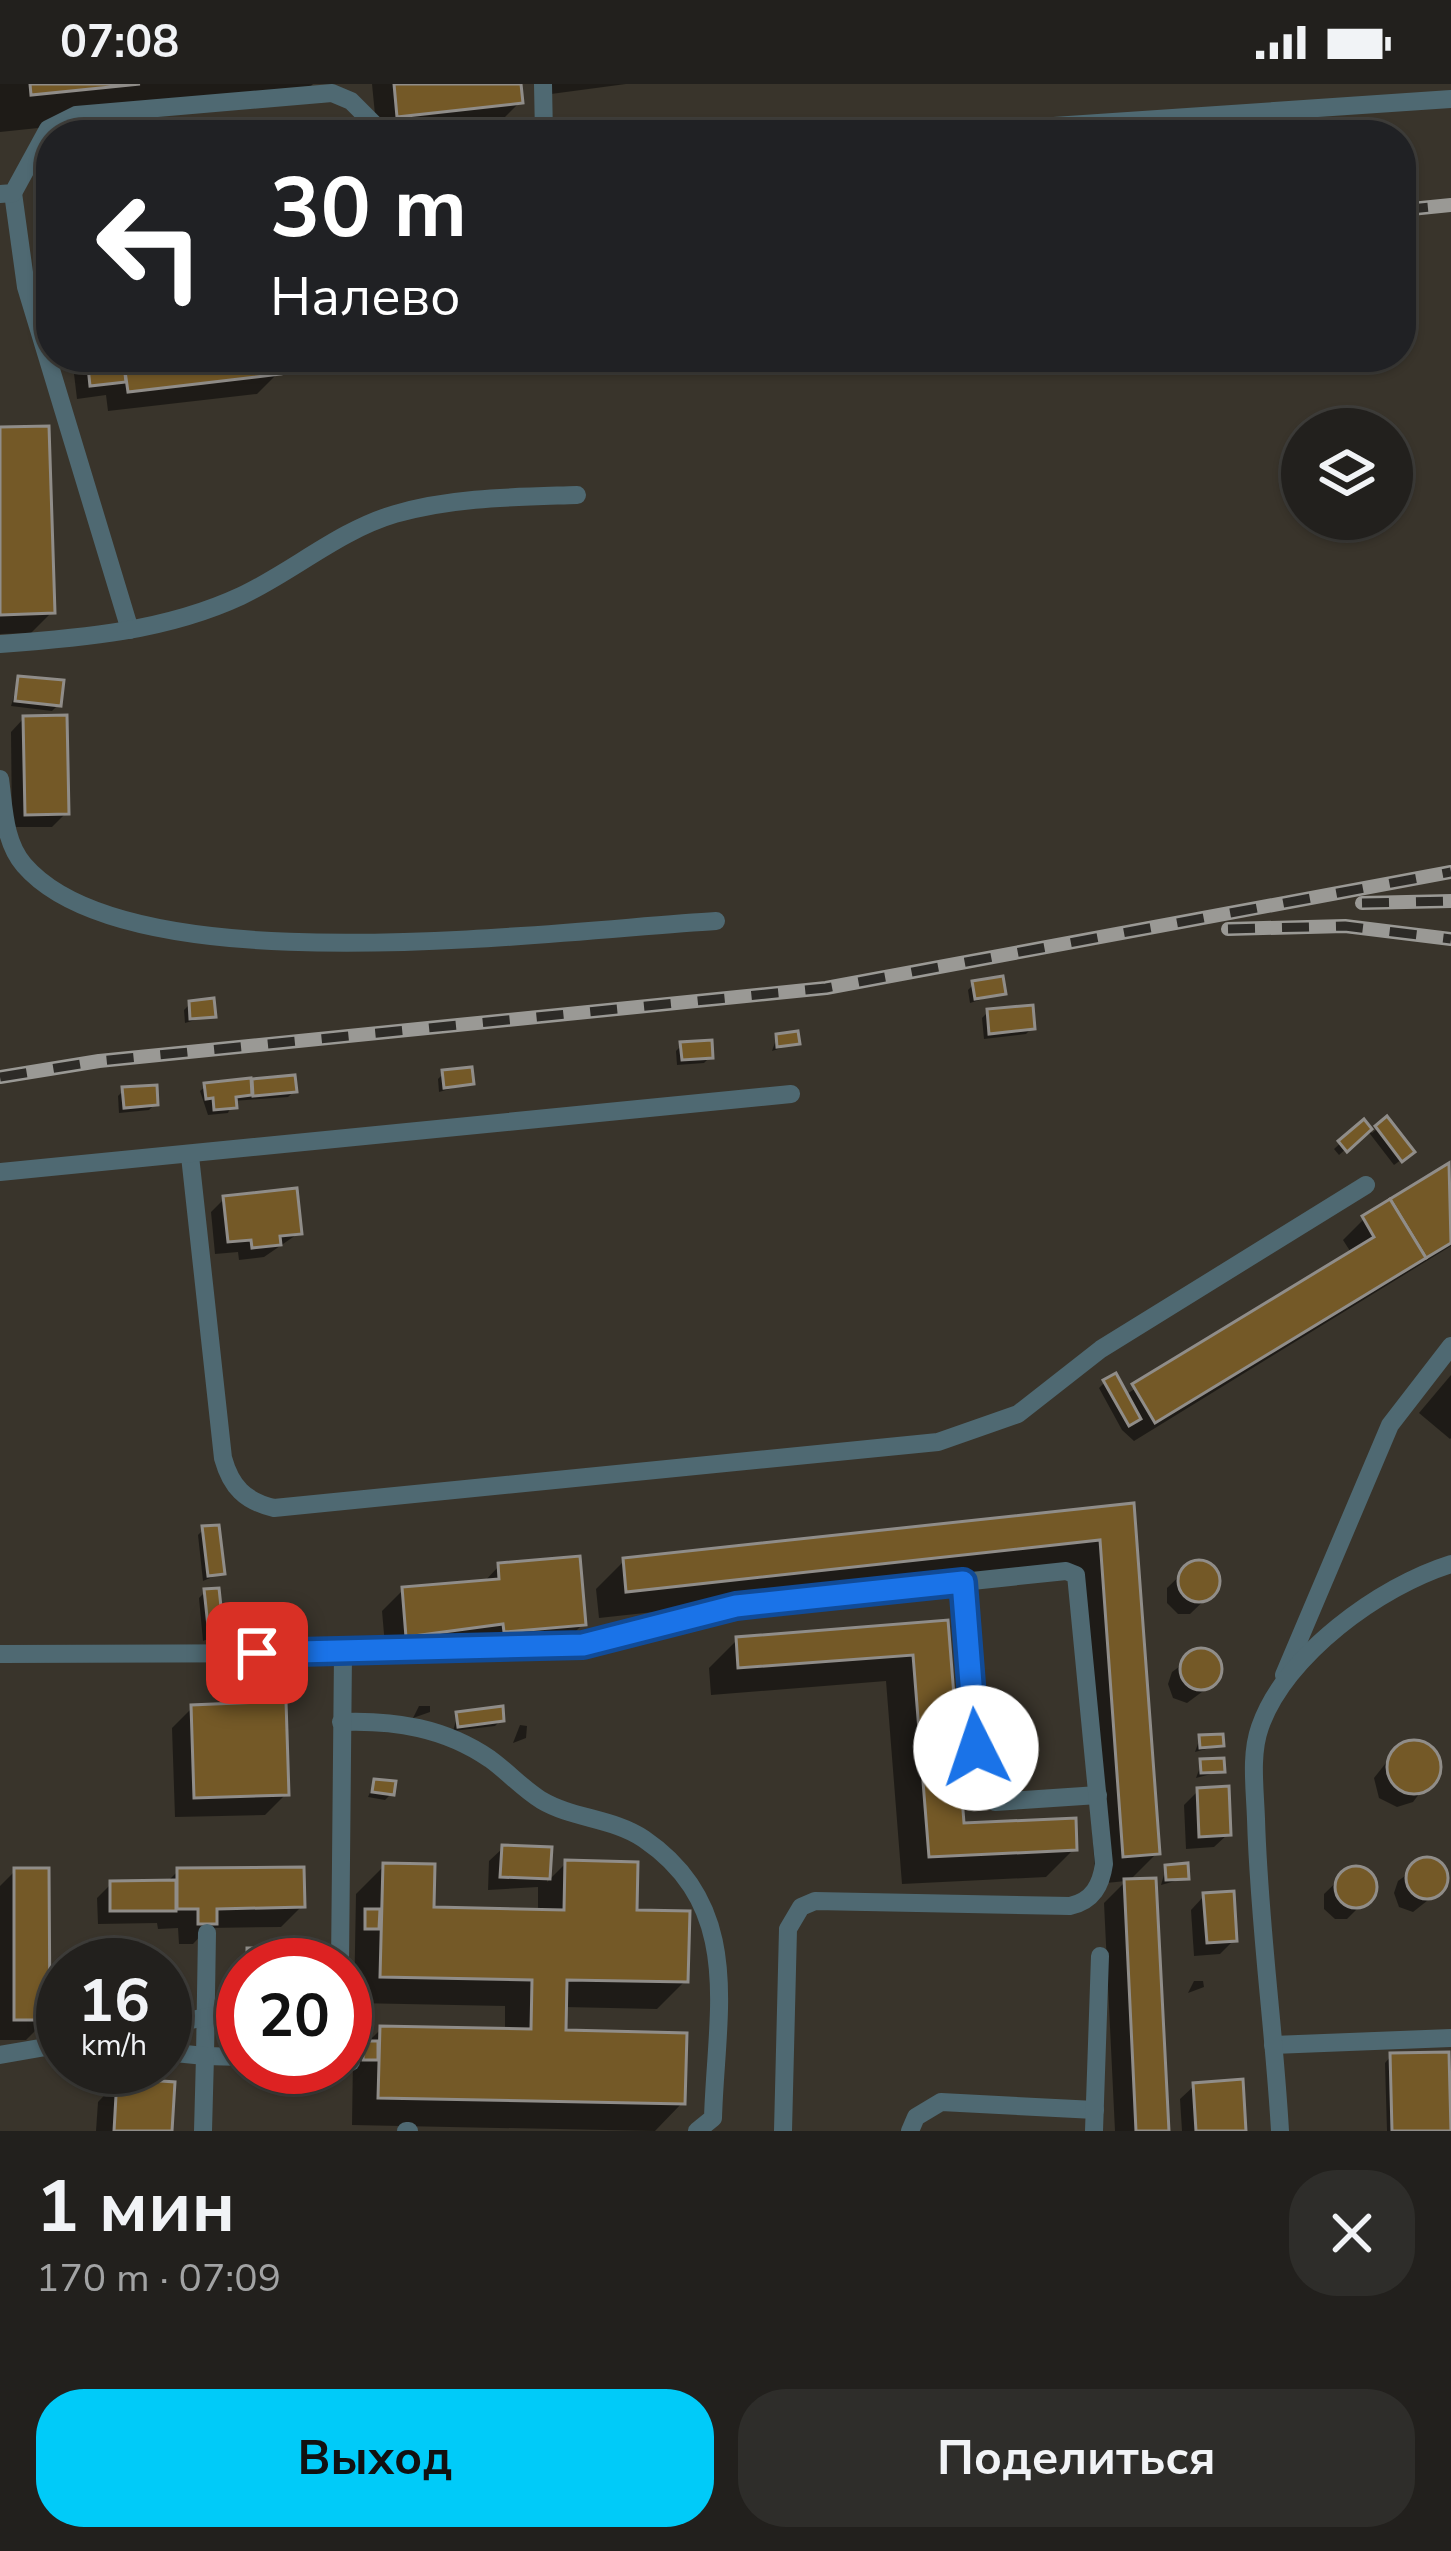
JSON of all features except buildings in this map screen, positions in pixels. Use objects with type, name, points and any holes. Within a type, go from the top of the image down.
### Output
[{"type":"lane","points":[[543,84],[544,120]]},
{"type":"lane","points":[[66,120],[76,115],[332,92],[351,101],[370,120]]},
{"type":"lane","points":[[1142,120],[1451,99]]},
{"type":"lane","points":[[36,148],[7,193],[36,320]]},
{"type":"lane","points":[[52,372],[130,630]]},
{"type":"lane","points":[[0,644],[130,630],[238,597],[345,534],[394,514],[444,503],[577,495]]},
{"type":"lane","points":[[0,779],[7,832],[20,861],[46,887],[83,908],[142,926],[310,944],[716,921]]},
{"type":"lane","points":[[0,1172],[791,1094]]},
{"type":"lane","points":[[190,1156],[223,1458],[236,1489],[255,1503],[274,1508],[938,1442],[986,1429],[1047,1396],[1101,1349],[1366,1185]]},
{"type":"lane","points":[[1280,2131],[1262,1967],[1254,1756],[1258,1731],[1390,1425],[1451,1346]]},
{"type":"lane","points":[[1278,1690],[1359,1615],[1451,1564]]},
{"type":"lane","points":[[0,1654],[343,1653],[583,1645],[736,1606],[1066,1571],[1076,1575],[1102,1876],[1082,1904],[814,1901],[801,1906],[788,1929],[783,2131]]},
{"type":"lane","points":[[963,1582],[979,1789],[995,1802],[1098,1796]]},
{"type":"lane","points":[[340,1938],[343,1653]]},
{"type":"lane","points":[[341,1722],[401,1723],[453,1739],[494,1762],[547,1803],[620,1827],[663,1856],[704,1904],[717,1939],[712,2118],[697,2131]]},
{"type":"lane","points":[[203,2131],[207,1933]]},
{"type":"lane","points":[[1094,2131],[1100,1956]]},
{"type":"lane","points":[[192,2020],[216,2015]]},
{"type":"lane","points":[[1273,2045],[1451,2038]]},
{"type":"lane","points":[[0,2055],[36,2049]]},
{"type":"lane","points":[[192,2055],[216,2056]]},
{"type":"lane","points":[[910,2131],[927,2107],[941,2102],[1095,2110]]},
{"type":"shaded area","points":[[0,84],[1451,84],[1451,2131],[0,2131]]},
{"type":"railway","points":[[1416,208],[1451,205]]},
{"type":"railway","points":[[0,1077],[99,1061],[826,988],[1451,872]]},
{"type":"railway","points":[[1362,903],[1451,901]]},
{"type":"railway","points":[[1228,929],[1345,926],[1451,939]]},
{"type":"route","points":[[257,1653],[408,1653],[583,1645],[736,1606],[963,1582],[976,1748]]}]
